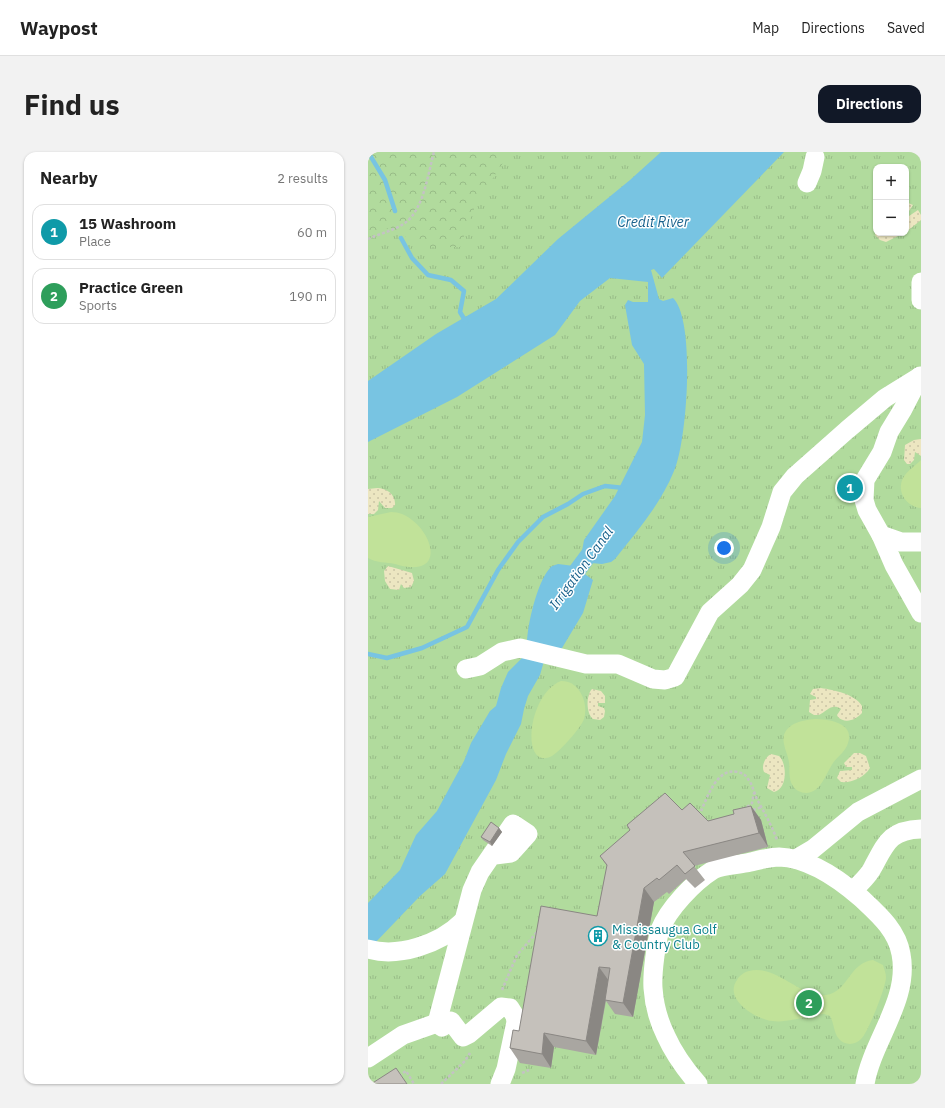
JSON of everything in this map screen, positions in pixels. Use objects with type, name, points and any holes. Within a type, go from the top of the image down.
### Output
[{"type":"lane","points":[[807,183],[812,171],[815,157]]},
{"type":"lane","points":[[921,282],[921,300]]},
{"type":"lane","points":[[920,375],[903,409],[889,432],[882,452],[865,480],[864,500],[867,510],[881,535],[894,565],[921,614]]},
{"type":"lane","points":[[466,669],[480,666],[502,652],[513,648],[526,648],[550,656],[586,664],[618,664],[653,679],[665,680],[675,677],[710,612],[740,585],[752,570],[771,527],[782,492],[795,476],[847,430],[885,398],[920,375]]},
{"type":"lane","points":[[881,535],[902,542],[921,542]]},
{"type":"lane","points":[[792,859],[813,849],[858,812],[921,779]]},
{"type":"lane","points":[[437,1023],[462,922],[472,890],[480,872],[513,824],[528,834],[512,853],[495,856]]},
{"type":"lane","points":[[853,891],[873,868],[888,841],[902,832],[921,829]]},
{"type":"lane","points":[[698,1084],[681,1076],[665,1034],[653,988],[660,929],[682,895],[714,870],[778,857],[792,859],[829,875],[853,891],[887,923],[896,938],[901,955],[902,977],[896,1000],[870,1066],[865,1084]]},
{"type":"lane","points":[[368,949],[394,952],[422,946],[444,937],[462,922]]},
{"type":"lane","points":[[437,1023],[442,1027],[451,1021],[463,1037],[469,1034],[501,1007],[510,1008],[515,1016],[516,1022],[506,1069],[500,1084]]},
{"type":"lane","points":[[368,1058],[404,1035],[437,1023]]},
{"type":"path","points":[[368,239],[405,223],[413,214],[423,194],[434,152]]},
{"type":"path","points":[[701,811],[720,777],[727,772],[734,771],[747,777],[768,818],[782,851],[792,859]]},
{"type":"path","points":[[743,809],[752,803],[754,790]]},
{"type":"path","points":[[747,812],[762,808]]},
{"type":"path","points":[[394,1080],[406,1072],[414,1084]]},
{"type":"green space","name":"Mississaugua Golf & Country Club","points":[[368,152],[921,152],[921,1084],[368,1084]]},
{"type":"green space","points":[[368,152],[510,152],[476,204],[460,247],[423,247],[390,227],[368,237]]},
{"type":"green space","points":[[921,460],[921,508],[907,502],[902,493],[901,483],[905,475]]},
{"type":"green space","points":[[391,512],[404,515],[416,523],[424,533],[430,545],[430,556],[426,564],[414,567],[378,562],[368,558],[368,517]]},
{"type":"green space","points":[[561,681],[573,684],[578,688],[584,700],[584,719],[575,733],[560,749],[552,756],[542,758],[535,753],[532,743],[532,729],[535,715],[541,700],[550,689]]},
{"type":"green space","points":[[815,719],[833,721],[844,727],[848,731],[848,743],[846,749],[833,763],[816,790],[804,793],[797,790],[791,783],[789,762],[784,746],[784,738],[785,732],[788,728],[798,722]]},
{"type":"green space","points":[[873,960],[883,965],[886,976],[885,982],[880,999],[868,1028],[861,1039],[856,1043],[847,1044],[839,1039],[830,1016],[824,1014],[788,1021],[767,1020],[754,1015],[747,1010],[737,1000],[734,993],[734,987],[740,976],[747,972],[759,970],[779,976],[807,992],[816,995],[826,995],[839,989],[859,966],[865,962]]},
{"type":"sand","points":[[909,203],[913,205],[909,211]]},
{"type":"sand","points":[[918,210],[921,215],[921,220],[909,230],[909,216]]},
{"type":"sand","points":[[876,236],[898,236],[886,242],[880,240]]},
{"type":"sand","points":[[921,439],[921,456],[915,452],[914,460],[910,464],[907,464],[904,460],[905,445],[914,440]]},
{"type":"sand","points":[[368,489],[384,489],[390,493],[394,498],[395,505],[392,508],[385,508],[379,501],[378,510],[374,514],[368,514]]},
{"type":"sand","points":[[388,566],[412,573],[414,581],[411,587],[404,588],[401,584],[399,590],[390,589],[385,581],[384,571]]},
{"type":"sand","points":[[821,688],[838,691],[854,698],[862,706],[862,713],[857,718],[847,721],[838,717],[837,715],[841,709],[838,707],[832,707],[819,715],[814,715],[809,712],[810,700],[816,699],[816,697],[810,694],[813,689]]},
{"type":"sand","points":[[592,689],[601,691],[605,696],[605,703],[598,703],[598,706],[604,708],[605,711],[604,717],[600,720],[593,719],[589,713],[588,700]]},
{"type":"sand","points":[[854,753],[860,753],[866,756],[870,768],[864,775],[857,779],[849,782],[841,782],[837,778],[840,771],[852,770],[852,767],[846,767],[844,763]]},
{"type":"sand","points":[[771,754],[779,756],[782,759],[785,770],[782,786],[779,790],[774,792],[767,788],[770,775],[763,770],[765,759]]},
{"type":"water","name":"Credit River","points":[[661,152],[784,152],[662,278],[654,269],[651,270],[659,299],[663,301],[673,298],[680,311],[685,330],[687,382],[683,435],[679,456],[674,471],[662,495],[640,527],[615,559],[611,562],[602,564],[591,563],[584,558],[582,551],[584,540],[615,496],[642,442],[645,415],[644,364],[632,345],[625,305],[628,300],[633,302],[648,302],[648,282],[610,278],[580,301],[555,335],[457,397],[368,442],[368,381],[436,334],[496,299],[558,239],[630,180]]},
{"type":"water","points":[[558,564],[574,566],[593,580],[583,613],[562,648],[557,652],[527,644],[527,636],[534,604],[541,583],[551,567]]},
{"type":"water","points":[[526,654],[544,661],[540,675],[528,696],[521,724],[506,754],[496,780],[445,874],[420,896],[374,944],[368,942],[368,903],[400,870],[416,835],[437,811],[464,761],[471,743],[490,711],[496,706],[501,688],[508,672]]},
{"type":"building","points":[[850,476],[852,491],[844,492],[842,478]]},
{"type":"building","name":"Mississaugua Golf & Country Club","points":[[665,793],[682,810],[690,803],[708,821],[734,814],[733,810],[751,806],[759,833],[683,852],[695,866],[685,874],[677,865],[659,880],[657,878],[644,888],[623,1003],[605,1000],[610,968],[599,967],[586,1041],[544,1033],[542,1054],[510,1048],[513,1030],[519,1031],[541,906],[597,916],[607,865],[600,856],[630,830],[627,825]]},
{"type":"building","points":[[491,822],[499,828],[490,842],[481,837]]},
{"type":"building","points":[[396,1068],[407,1084],[371,1084]]},
{"type":"waterway","points":[[368,152],[385,180],[395,211]]},
{"type":"waterway","points":[[401,238],[412,258],[428,275],[451,280],[464,291],[460,312],[466,322]]},
{"type":"waterway","points":[[368,654],[387,658],[422,648],[467,627],[498,570],[518,542],[543,517],[583,494],[605,486],[624,488]]},
{"type":"waterway","name":"Irrigation Canal","points":[[565,587],[599,541]]},
{"type":"place","name":"15 Washroom","points":[[850,488]]},
{"type":"place","name":"Mississaugua Golf & Country Club","points":[[598,936]]},
{"type":"place","name":"Practice Green","points":[[809,1003]]}]
